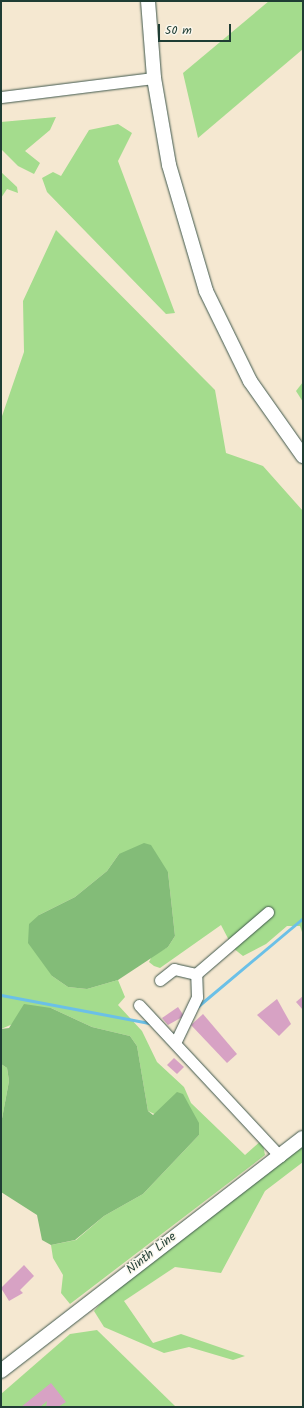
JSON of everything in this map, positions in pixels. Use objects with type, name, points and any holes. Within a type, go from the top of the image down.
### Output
[{"type":"main road","points":[[148,1],[154,78],[169,165],[206,291],[250,381],[303,456]]},
{"type":"main road","name":"Ninth Line","points":[[1,1371],[303,1138]]},
{"type":"street","points":[[1,97],[154,78]]},
{"type":"street","points":[[196,974],[268,912]]},
{"type":"street","points":[[160,980],[174,969],[196,974]]},
{"type":"street","points":[[176,1041],[198,997],[196,974]]},
{"type":"street","points":[[139,1005],[176,1041],[280,1156]]},
{"type":"green space","points":[[269,1],[303,1],[303,49],[198,138],[183,73]]},
{"type":"green space","points":[[56,117],[50,130],[25,151],[40,163],[34,174],[18,166],[1,149],[1,122]]},
{"type":"green space","points":[[118,124],[132,133],[118,161],[175,313],[166,314],[47,192],[42,178],[53,172],[61,176],[89,130]]},
{"type":"green space","points":[[1,172],[17,187],[18,193],[7,189],[1,198]]},
{"type":"green space","points":[[56,230],[215,390],[226,453],[263,466],[303,511],[303,935],[300,926],[287,926],[266,944],[243,956],[233,948],[221,925],[160,968],[154,966],[149,962],[152,956],[168,947],[175,936],[168,872],[119,854],[107,871],[75,897],[39,915],[52,976],[68,987],[87,989],[118,980],[125,997],[118,1005],[142,1031],[157,1062],[184,1087],[191,1103],[245,1155],[262,1140],[265,1155],[70,1304],[61,1293],[63,1275],[53,1258],[51,1245],[76,1240],[104,1216],[143,1194],[199,1135],[148,1111],[137,1046],[130,1036],[92,1027],[51,1008],[1,1029],[1,419],[24,352],[23,301]]},
{"type":"green space","points":[[303,382],[303,402],[296,391]]},
{"type":"green space","points":[[144,843],[151,845],[168,872],[175,936],[168,947],[118,980],[87,989],[68,987],[52,976],[28,943],[29,924],[39,915],[75,897],[107,871],[119,854]]},
{"type":"green space","points":[[24,1004],[51,1008],[92,1027],[130,1036],[137,1046],[148,1111],[153,1115],[177,1092],[183,1094],[199,1123],[199,1135],[143,1194],[104,1216],[75,1240],[51,1245],[42,1240],[37,1215],[1,1192],[1,1124],[9,1081],[7,1068],[1,1064],[1,1029],[9,1028]]},
{"type":"green space","points":[[1,1064],[7,1068],[9,1081],[1,1124]]},
{"type":"green space","points":[[303,1146],[303,1162],[265,1191],[221,1273],[175,1267],[124,1301],[153,1343],[181,1334],[245,1356],[233,1360],[189,1347],[164,1353],[104,1327],[94,1311],[103,1301]]},
{"type":"green space","points":[[97,1330],[176,1407],[1,1407],[1,1394],[70,1334]]},
{"type":"building","points":[[303,996],[303,1010],[296,1002]]},
{"type":"building","points":[[277,999],[291,1024],[279,1036],[257,1015]]},
{"type":"building","points":[[178,1007],[184,1016],[168,1025],[162,1018]]},
{"type":"building","points":[[203,1014],[237,1054],[227,1063],[191,1025]]},
{"type":"building","points":[[174,1058],[184,1067],[177,1074],[167,1065]]},
{"type":"building","points":[[24,1265],[34,1276],[20,1290],[23,1293],[9,1301],[1,1288]]},
{"type":"building","points":[[51,1383],[66,1402],[58,1407],[46,1407],[47,1401],[40,1407],[21,1407]]},
{"type":"waterway","points":[[197,1007],[303,918]]},
{"type":"waterway","points":[[1,995],[154,1024]]}]
